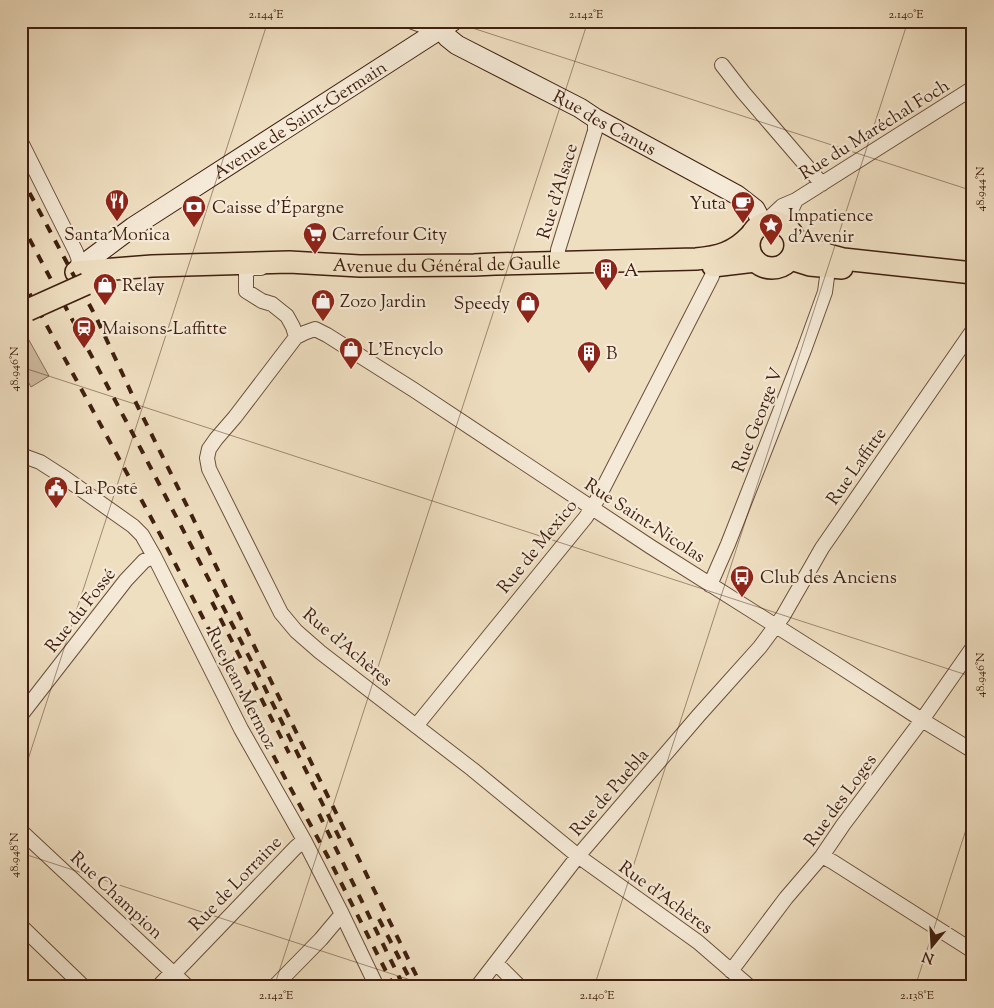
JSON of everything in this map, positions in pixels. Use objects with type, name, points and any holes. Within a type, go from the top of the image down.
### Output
[{"type":"main road","name":"Rue des Canus","points":[[445,26],[447,37],[458,45],[580,108],[737,195],[754,209],[759,227]]},
{"type":"main road","name":"Avenue de Saint-Germain","points":[[81,278],[85,263],[133,227],[445,26]]},
{"type":"main road","points":[[792,242],[783,266],[763,267],[750,254],[749,245],[759,227],[774,222],[782,224],[792,242],[810,266],[884,271],[973,273]]},
{"type":"main road","name":"Avenue du Général de Gaulle","points":[[81,278],[143,266],[282,262],[398,266],[696,259],[717,257],[743,244],[759,227]]},
{"type":"main road","points":[[792,242],[842,259],[973,273]]},
{"type":"main road","name":"Avenue du Général de Gaulle","points":[[81,278],[168,275],[488,273],[670,269],[755,261]]},
{"type":"main road","points":[[24,307],[81,278]]},
{"type":"street","points":[[410,21],[445,26]]},
{"type":"street","points":[[722,65],[822,184]]},
{"type":"street","name":"Rue du Maréchal Foch","points":[[759,227],[782,206],[822,184],[973,88]]},
{"type":"street","name":"Rue d'Alsace","points":[[488,273],[500,268],[550,266],[558,262],[558,250],[595,131],[595,118]]},
{"type":"street","points":[[21,142],[76,252],[81,278]]},
{"type":"street","name":"Rue du Maréchal Foch","points":[[792,242],[788,222],[790,211],[796,200]]},
{"type":"street","points":[[282,262],[277,267],[250,268],[246,274],[246,291],[262,301],[272,304],[287,316],[296,337]]},
{"type":"street","name":"Rue de Mexico","points":[[416,726],[592,508],[712,276],[714,266]]},
{"type":"street","name":"Rue George V","points":[[710,585],[732,535],[804,350],[825,292],[827,267]]},
{"type":"street","name":"Rue Saint-Nicolas","points":[[296,337],[315,329],[326,335],[414,390],[710,585],[973,751]]},
{"type":"street","name":"Rue Laffitte","points":[[775,626],[783,616],[822,548],[973,330]]},
{"type":"street","name":"Rue d'Achères","points":[[296,337],[213,444],[207,458],[210,469],[280,614],[320,652],[472,769],[578,856],[698,942],[750,987]]},
{"type":"street","name":"Rue Jean Mermoz","points":[[21,455],[40,462],[65,478],[133,526],[142,535],[241,729],[304,840],[377,987]]},
{"type":"street","name":"Rue du Fossé","points":[[21,714],[126,580],[144,561],[154,556]]},
{"type":"street","name":"Rue de Puebla","points":[[477,987],[578,856],[760,647],[775,626]]},
{"type":"street","name":"Rue des Loges","points":[[731,971],[786,898],[822,856],[973,647]]},
{"type":"street","name":"Rue Champion","points":[[21,831],[188,987]]},
{"type":"street","name":"Rue de Lorraine","points":[[158,987],[304,840]]},
{"type":"street","points":[[822,856],[973,951]]},
{"type":"street","points":[[274,987],[342,914]]},
{"type":"street","points":[[21,926],[84,987]]},
{"type":"street","points":[[496,963],[520,987]]},
{"type":"shaded area","points":[[21,331],[25,333],[49,376],[31,387],[21,369],[21,363],[25,361],[25,358],[21,353]]},
{"type":"railway","points":[[21,177],[96,317],[271,681],[422,987]]},
{"type":"railway","points":[[21,223],[258,674],[343,845]]},
{"type":"railway","points":[[21,278],[161,536],[394,987]]},
{"type":"railway","points":[[212,602],[289,753]]},
{"type":"railway","points":[[319,814],[404,987]]},
{"type":"railway","points":[[379,919],[414,987]]},
{"type":"place","name":"Santa Monica","points":[[117,222]]},
{"type":"place","name":"Yuta","points":[[743,224]]},
{"type":"place","name":"Caisse d'Épargne","points":[[194,228]]},
{"type":"place","name":"Impatience d'Avenir","points":[[771,246]]},
{"type":"place","name":"Carrefour City","points":[[315,255]]},
{"type":"place","name":"A","points":[[606,291]]},
{"type":"place","name":"Relay","points":[[105,306]]},
{"type":"place","name":"Zozo Jardin","points":[[323,322]]},
{"type":"place","name":"Speedy","points":[[528,324]]},
{"type":"place","name":"Maisons-Laffitte","points":[[84,349]]},
{"type":"place","name":"L'Encyclo","points":[[351,370]]},
{"type":"place","name":"B","points":[[589,374]]},
{"type":"place","name":"La Poste","points":[[56,509]]},
{"type":"place","name":"Club des Anciens","points":[[742,598]]}]
